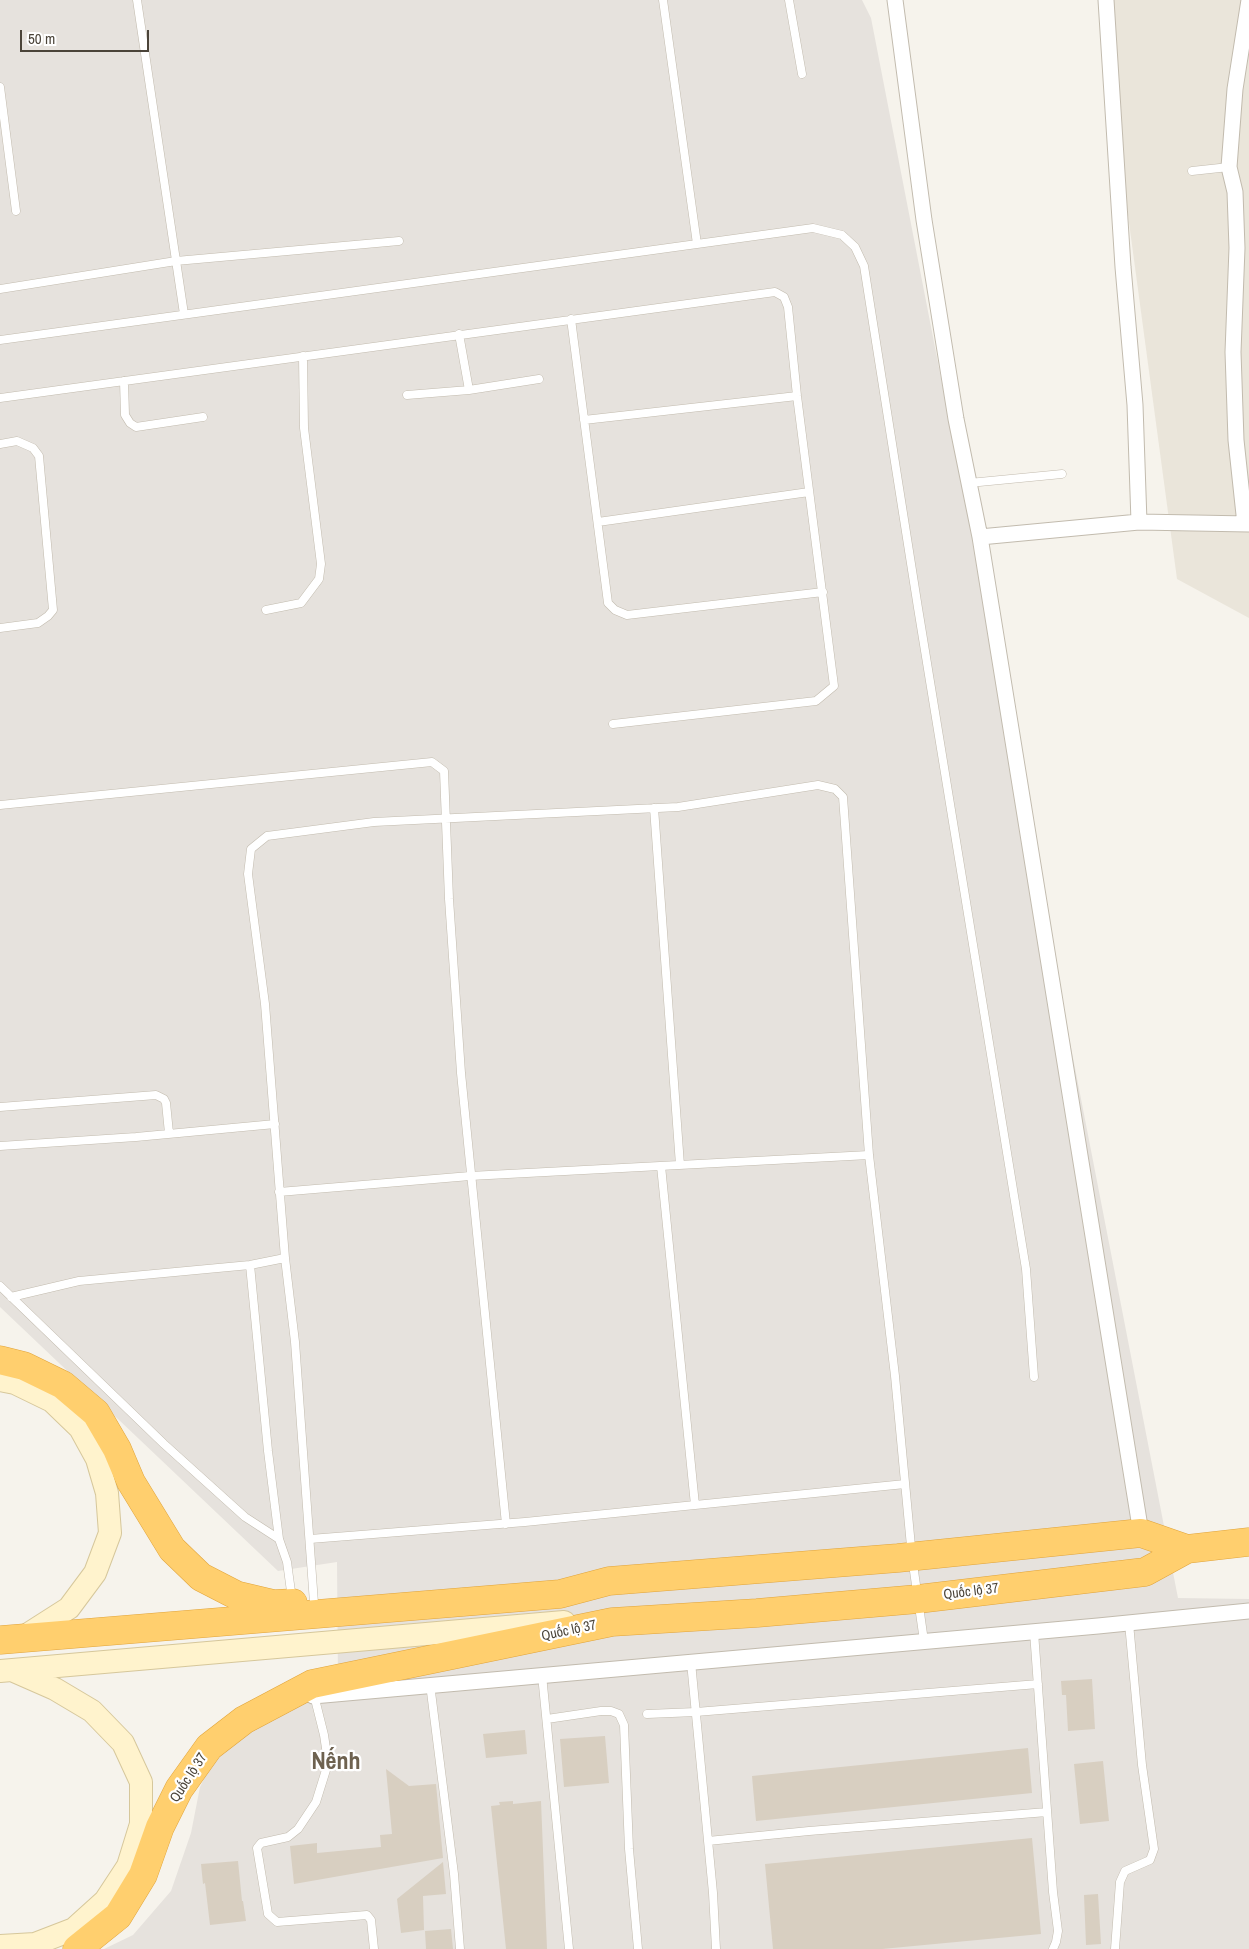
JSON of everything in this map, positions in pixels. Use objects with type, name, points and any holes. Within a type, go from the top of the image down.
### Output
[{"type":"highway","points":[[0,1360],[24,1366],[63,1385],[96,1413],[117,1449],[131,1482],[172,1549],[201,1577],[236,1595],[274,1604],[303,1603],[609,1581]]},
{"type":"highway","name":"Quốc lộ 37","points":[[11,1638],[560,1594],[609,1581],[912,1557],[1141,1533],[1188,1548],[1249,1542]]},
{"type":"highway","points":[[1141,1533],[1145,1572]]},
{"type":"highway","name":"Quốc lộ 37","points":[[77,1948],[118,1916],[143,1875],[160,1827],[179,1789],[209,1747],[244,1720],[312,1684],[612,1622],[757,1613],[918,1598],[1145,1572],[1188,1548]]},
{"type":"main road","points":[[0,1380],[15,1383],[52,1400],[80,1428],[97,1459],[107,1493],[110,1533],[95,1573],[69,1608],[11,1638]]},
{"type":"main road","points":[[5,1670],[555,1622],[612,1622]]},
{"type":"main road","points":[[0,1946],[35,1944],[74,1929],[106,1901],[128,1866],[142,1824],[141,1782],[123,1743],[92,1711],[55,1688],[5,1670]]},
{"type":"street","points":[[894,0],[927,239],[956,419],[980,537],[1141,1533]]},
{"type":"street","points":[[1106,0],[1135,405],[1139,522]]},
{"type":"street","points":[[980,537],[1139,522],[1247,524],[1236,440],[1233,352],[1237,248],[1235,192],[1229,167],[1235,89],[1249,0]]},
{"type":"street","points":[[279,1702],[314,1695],[430,1684],[924,1642],[1249,1611]]},
{"type":"lane","points":[[136,0],[184,314]]},
{"type":"lane","points":[[663,0],[697,244]]},
{"type":"lane","points":[[790,0],[802,74]]},
{"type":"lane","points":[[0,86],[16,211]]},
{"type":"lane","points":[[1192,171],[1229,167]]},
{"type":"lane","points":[[0,340],[813,228],[842,235],[855,247],[864,266],[1026,1269],[1034,1377]]},
{"type":"lane","points":[[0,289],[176,261],[399,241]]},
{"type":"lane","points":[[0,398],[775,292],[784,297],[788,307],[797,396],[834,686],[816,701],[613,724]]},
{"type":"lane","points":[[571,319],[608,603],[615,610],[627,615],[823,592]]},
{"type":"lane","points":[[459,334],[469,390]]},
{"type":"lane","points":[[266,610],[301,603],[319,579],[321,564],[304,428],[303,356]]},
{"type":"lane","points":[[407,395],[469,390],[539,379]]},
{"type":"lane","points":[[124,381],[125,415],[130,423],[136,427],[203,417]]},
{"type":"lane","points":[[584,420],[797,396]]},
{"type":"lane","points":[[0,444],[17,442],[33,448],[39,456],[53,610],[38,623],[0,628]]},
{"type":"lane","points":[[969,483],[1062,474]]},
{"type":"lane","points":[[598,522],[810,492]]},
{"type":"lane","points":[[0,805],[432,762],[444,771],[449,899],[460,1064],[506,1524]]},
{"type":"lane","points":[[303,1603],[310,1540],[296,1342],[285,1258],[265,1004],[248,874],[251,849],[267,836],[374,822],[678,807],[818,785],[835,789],[842,797],[870,1155],[881,1244],[912,1557],[924,1642]]},
{"type":"lane","points":[[654,808],[680,1165]]},
{"type":"lane","points":[[0,1107],[156,1095],[161,1097],[166,1103],[169,1133]]},
{"type":"lane","points":[[0,1146],[136,1137],[274,1124]]},
{"type":"lane","points":[[280,1192],[470,1176],[870,1155]]},
{"type":"lane","points":[[661,1166],[695,1505]]},
{"type":"lane","points":[[11,1296],[79,1281],[250,1265],[285,1258]]},
{"type":"lane","points":[[250,1265],[268,1451],[279,1539],[303,1603]]},
{"type":"lane","points":[[0,1286],[186,1464],[245,1517],[279,1539]]},
{"type":"lane","points":[[310,1540],[506,1524],[905,1484]]},
{"type":"lane","points":[[1115,1949],[1120,1882],[1125,1871],[1150,1860],[1154,1849],[1142,1765],[1129,1623]]},
{"type":"lane","points":[[1034,1632],[1058,1931],[1053,1949]]},
{"type":"lane","points":[[691,1662],[716,1949]]},
{"type":"lane","points":[[542,1675],[569,1949]]},
{"type":"lane","points":[[430,1684],[454,1874],[460,1949]]},
{"type":"lane","points":[[647,1714],[696,1712],[1038,1684]]},
{"type":"lane","points":[[314,1695],[324,1741],[326,1770],[316,1802],[298,1829],[288,1837],[261,1843],[256,1848],[268,1914],[277,1922],[367,1915],[371,1920],[374,1949]]},
{"type":"lane","points":[[547,1719],[612,1711],[619,1714],[624,1724],[629,1850],[638,1949]]},
{"type":"lane","points":[[708,1841],[1047,1812]]},
{"type":"shaded area","points":[[0,0],[862,0],[871,18],[1178,1598],[1249,1599],[1249,1949],[104,1949],[133,1935],[171,1891],[191,1833],[200,1787],[224,1737],[338,1682],[337,1562],[278,1571],[0,1307]]},
{"type":"shaded area","points":[[1099,0],[1249,0],[1249,618],[1177,579]]},
{"type":"building","points":[[1092,1679],[1095,1729],[1068,1731],[1066,1695],[1062,1695],[1061,1681]]},
{"type":"building","points":[[525,1730],[527,1754],[486,1758],[483,1734]]},
{"type":"building","points":[[605,1736],[609,1783],[564,1787],[560,1739]]},
{"type":"building","points":[[1028,1748],[1032,1793],[756,1821],[752,1776]]},
{"type":"building","points":[[1103,1761],[1109,1821],[1080,1824],[1074,1764]]},
{"type":"building","points":[[386,1769],[409,1786],[436,1784],[443,1858],[294,1884],[290,1846],[317,1843],[317,1853],[381,1847],[380,1835],[392,1834]]},
{"type":"building","points":[[513,1801],[513,1804],[541,1801],[547,1949],[506,1949],[491,1806],[500,1805],[499,1802]]},
{"type":"building","points":[[1032,1838],[1041,1934],[882,1949],[773,1949],[765,1864]]},
{"type":"building","points":[[238,1861],[246,1921],[210,1925],[201,1864]]},
{"type":"building","points":[[443,1862],[446,1894],[423,1896],[424,1930],[401,1933],[397,1899]]},
{"type":"building","points":[[1098,1894],[1101,1944],[1086,1945],[1084,1895]]},
{"type":"building","points":[[451,1929],[453,1949],[426,1949],[425,1931]]},
{"type":"district","name":"Nếnh","points":[[336,1763]]}]
